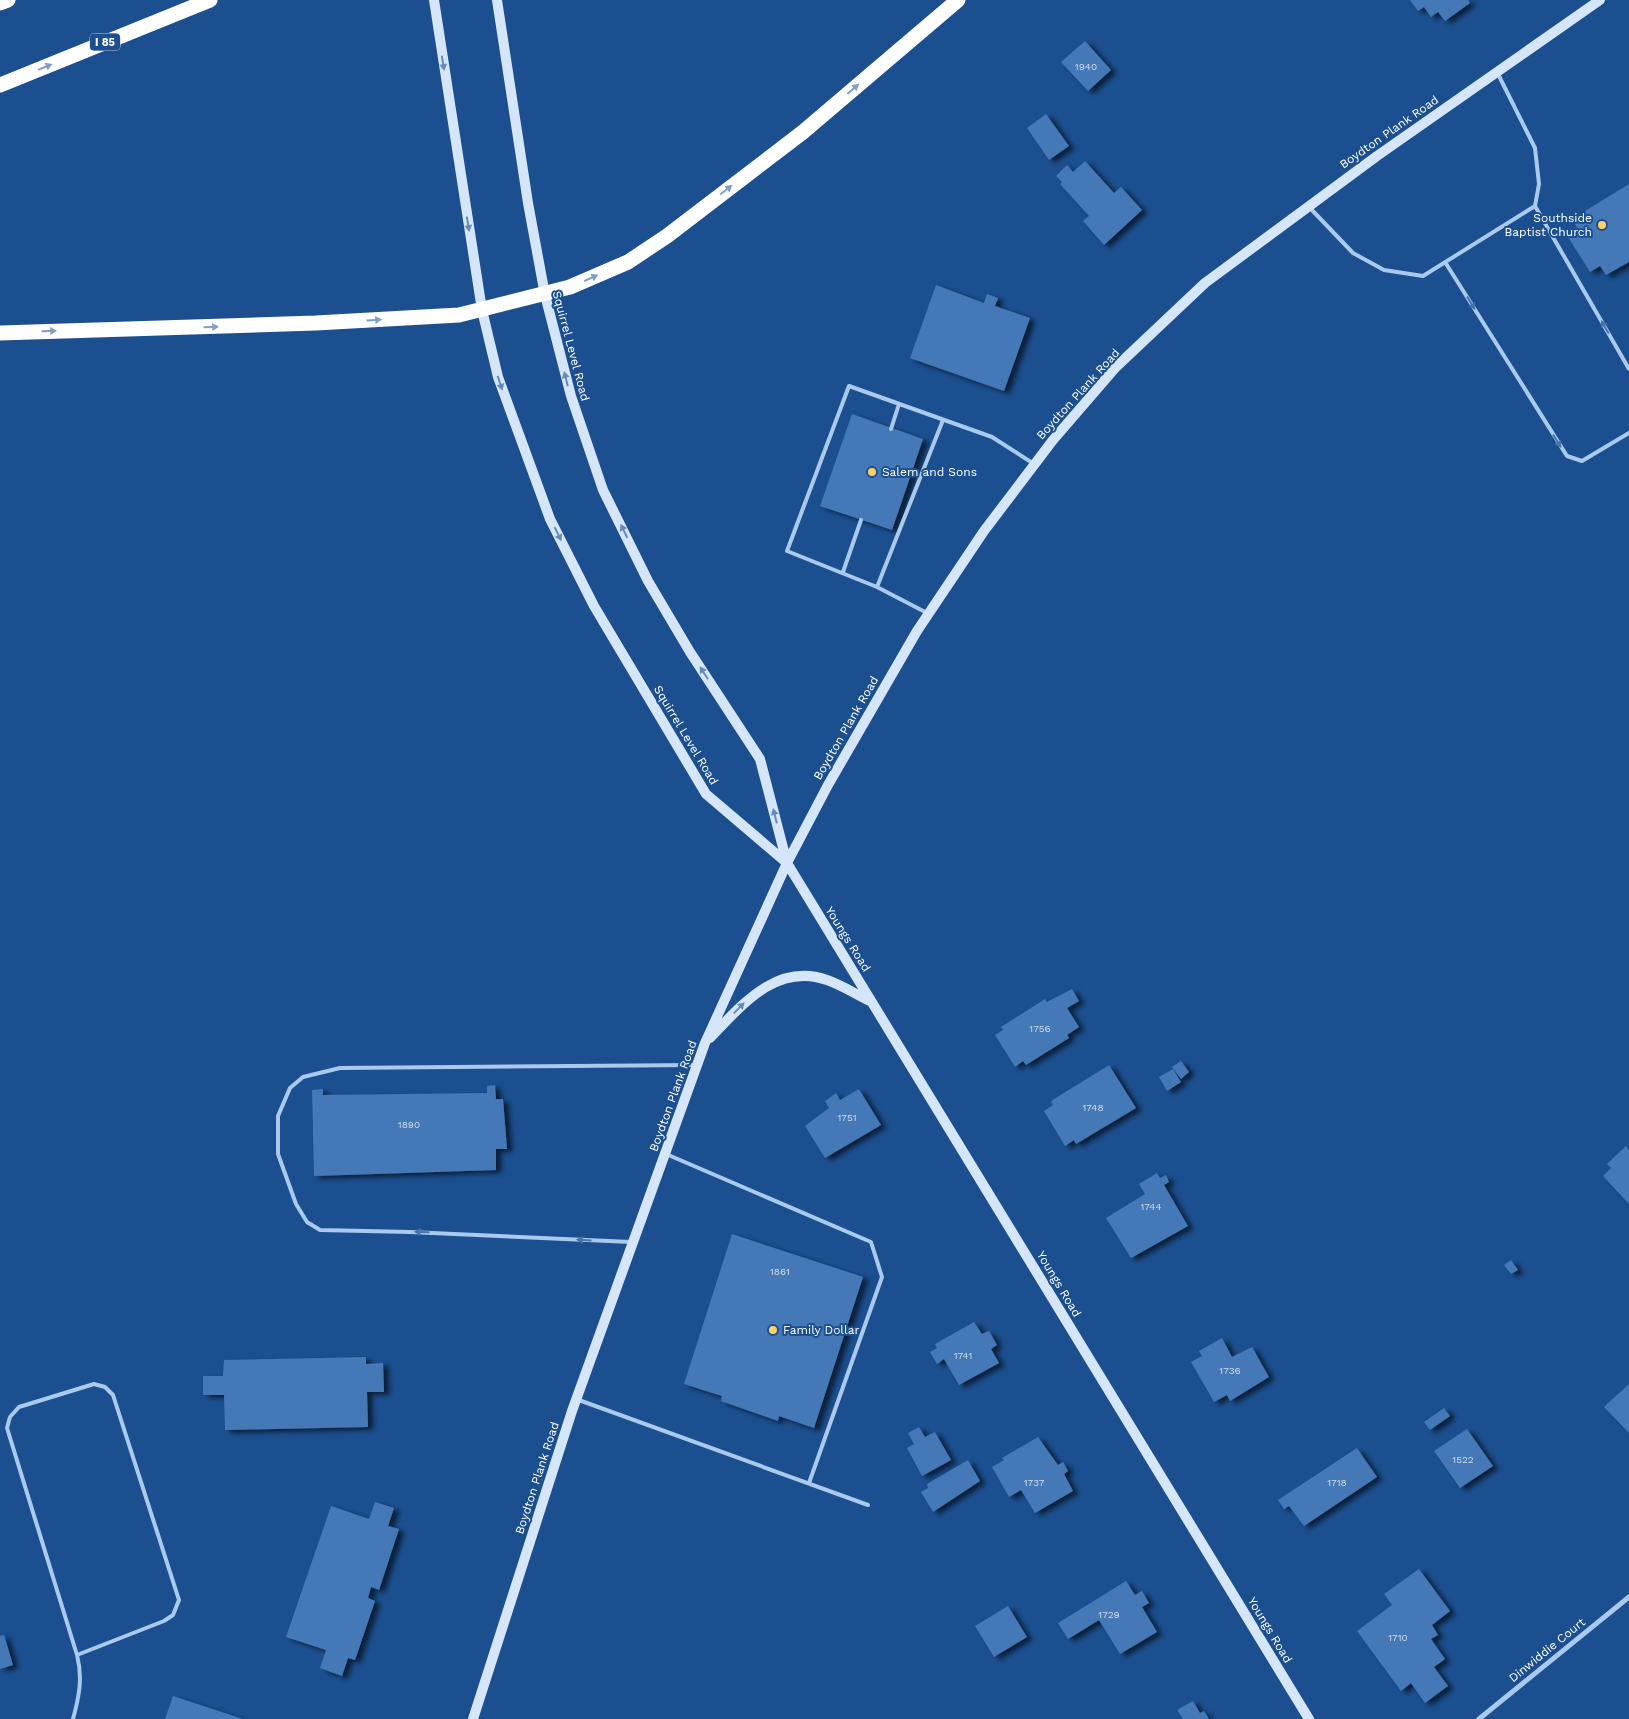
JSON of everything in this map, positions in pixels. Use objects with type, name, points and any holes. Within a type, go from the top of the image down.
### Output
[{"type":"highway","points":[[0,3],[8,0]]},
{"type":"highway","name":"I 85","points":[[0,85],[210,0]]},
{"type":"highway","points":[[0,333],[316,323],[460,315],[545,295],[570,287],[628,262],[667,236],[803,132],[958,0]]},
{"type":"main road","name":"Squirrel Level Road","points":[[434,0],[482,310],[498,377],[523,450],[550,519],[594,606],[706,794],[787,864]]},
{"type":"main road","name":"Squirrel Level Road","points":[[497,0],[528,203],[545,295],[570,396],[603,490],[653,588],[690,652],[760,759],[787,864]]},
{"type":"main road","name":"Boydton Plank Road","points":[[473,1719],[576,1399],[706,1043],[787,864],[828,785],[929,614],[984,531],[1034,464],[1116,367],[1205,283],[1308,205],[1600,0]]},
{"type":"main road","name":"Youngs Road","points":[[787,864],[1309,1719]]},
{"type":"main road","points":[[706,1043],[752,995],[786,977],[813,977],[827,980],[873,1002]]},
{"type":"street","name":"Dinwiddie Court","points":[[1478,1719],[1629,1597]]},
{"type":"lane","points":[[1497,72],[1535,148],[1539,184],[1534,206],[1629,369]]},
{"type":"lane","points":[[1308,205],[1353,253],[1384,270],[1423,276],[1534,206]]},
{"type":"lane","points":[[1445,262],[1567,456],[1582,461],[1629,433]]},
{"type":"lane","points":[[929,614],[877,587],[787,551],[849,386],[992,437],[1034,464]]},
{"type":"lane","points":[[891,429],[899,404]]},
{"type":"lane","points":[[877,587],[943,420]]},
{"type":"lane","points":[[843,572],[862,520]]},
{"type":"lane","points":[[633,1242],[418,1232],[320,1230],[307,1222],[296,1204],[278,1154],[278,1116],[290,1088],[304,1077],[340,1068],[698,1065]]},
{"type":"lane","points":[[665,1154],[870,1242],[882,1277],[809,1483]]},
{"type":"lane","points":[[73,1719],[80,1692],[80,1665],[7,1428],[10,1417],[19,1406],[94,1384],[105,1387],[114,1395],[179,1600],[173,1615],[164,1621],[77,1655]]},
{"type":"lane","points":[[576,1399],[868,1504]]},
{"type":"building","points":[[1410,0],[1468,0],[1470,3],[1445,21],[1438,12],[1431,17],[1424,7],[1418,11]]},
{"type":"building","points":[[1085,41],[1111,70],[1088,91],[1061,62]]},
{"type":"building","points":[[1046,114],[1069,146],[1049,160],[1027,128]]},
{"type":"building","points":[[1085,161],[1114,193],[1121,187],[1142,210],[1104,245],[1083,221],[1089,216],[1060,184],[1062,182],[1056,176],[1067,165],[1073,172]]},
{"type":"building","name":"Southside Baptist Church","points":[[1629,184],[1629,262],[1606,275],[1600,266],[1590,272],[1568,237],[1579,231],[1572,219]]},
{"type":"building","points":[[936,285],[984,303],[987,294],[998,298],[995,306],[1030,318],[1004,391],[910,358]]},
{"type":"building","name":"Salem and Sons","points":[[852,414],[923,439],[892,530],[820,506]]},
{"type":"building","points":[[1072,989],[1079,1001],[1067,1008],[1079,1027],[1067,1035],[1069,1038],[1026,1065],[1023,1061],[1015,1067],[995,1035],[1003,1030],[1001,1027],[1045,999],[1047,1002]]},
{"type":"building","points":[[1181,1061],[1189,1072],[1181,1079],[1172,1067]]},
{"type":"building","points":[[1109,1065],[1136,1108],[1076,1144],[1074,1140],[1065,1146],[1044,1111],[1053,1105],[1051,1101]]},
{"type":"building","points":[[1173,1069],[1181,1082],[1167,1091],[1159,1077]]},
{"type":"building","points":[[495,1085],[496,1099],[503,1099],[507,1149],[496,1149],[496,1170],[314,1176],[312,1090],[323,1089],[323,1095],[487,1093],[487,1086]]},
{"type":"building","points":[[859,1089],[881,1125],[825,1158],[805,1126],[829,1108],[825,1101],[836,1093],[840,1100]]},
{"type":"building","points":[[1626,1146],[1629,1150],[1629,1204],[1603,1176],[1611,1168],[1607,1164]]},
{"type":"building","points":[[1157,1173],[1160,1178],[1166,1175],[1169,1182],[1164,1185],[1188,1226],[1131,1258],[1106,1218],[1145,1194],[1139,1184]]},
{"type":"building","name":"Family Dollar","points":[[732,1234],[863,1277],[814,1428],[779,1416],[778,1421],[721,1401],[722,1396],[684,1384]]},
{"type":"building","points":[[1511,1260],[1518,1270],[1511,1274],[1504,1265]]},
{"type":"building","points":[[974,1322],[982,1334],[989,1331],[997,1345],[991,1349],[999,1363],[959,1385],[944,1359],[937,1364],[930,1352],[937,1348],[935,1344]]},
{"type":"building","points":[[1222,1338],[1232,1357],[1252,1347],[1269,1377],[1230,1401],[1227,1395],[1214,1402],[1191,1362],[1202,1356],[1199,1351]]},
{"type":"building","points":[[366,1357],[366,1364],[383,1363],[384,1392],[367,1392],[368,1427],[225,1430],[224,1395],[203,1395],[203,1376],[223,1376],[224,1360]]},
{"type":"building","points":[[1629,1384],[1629,1433],[1604,1407]]},
{"type":"building","points":[[1444,1408],[1450,1416],[1430,1430],[1424,1422]]},
{"type":"building","points":[[919,1427],[925,1437],[935,1432],[951,1460],[922,1476],[907,1448],[914,1444],[908,1433]]},
{"type":"building","points":[[1467,1429],[1493,1466],[1460,1488],[1434,1451]]},
{"type":"building","points":[[1038,1437],[1058,1465],[1063,1462],[1068,1471],[1064,1474],[1073,1491],[1035,1513],[1021,1490],[1009,1497],[992,1467],[1004,1460],[1002,1458]]},
{"type":"building","points":[[1357,1448],[1377,1477],[1304,1526],[1289,1506],[1284,1509],[1278,1500]]},
{"type":"building","points":[[968,1460],[980,1481],[933,1512],[921,1492],[928,1488],[927,1484]]},
{"type":"building","points":[[375,1502],[394,1508],[388,1526],[399,1529],[379,1590],[371,1587],[368,1598],[375,1601],[355,1660],[348,1658],[342,1676],[320,1668],[326,1650],[286,1637],[331,1506],[369,1519]]},
{"type":"building","points":[[1419,1569],[1450,1611],[1432,1625],[1438,1635],[1431,1639],[1445,1659],[1434,1667],[1448,1686],[1425,1703],[1411,1683],[1401,1691],[1357,1631],[1392,1605],[1384,1594]]},
{"type":"building","points":[[1126,1581],[1135,1595],[1142,1591],[1149,1603],[1142,1607],[1157,1632],[1120,1654],[1099,1620],[1068,1639],[1058,1623]]},
{"type":"building","points":[[1008,1606],[1027,1637],[994,1657],[975,1626]]},
{"type":"building","points":[[4,1635],[13,1665],[0,1669],[0,1636]]},
{"type":"building","points":[[173,1696],[243,1719],[165,1719]]},
{"type":"building","points":[[1193,1701],[1200,1713],[1204,1711],[1209,1719],[1183,1719],[1177,1710]]},
{"type":"place","name":"Southside Baptist Church","points":[[1602,225]]},
{"type":"place","name":"Salem and Sons","points":[[872,472]]},
{"type":"place","name":"Family Dollar","points":[[773,1330]]}]
